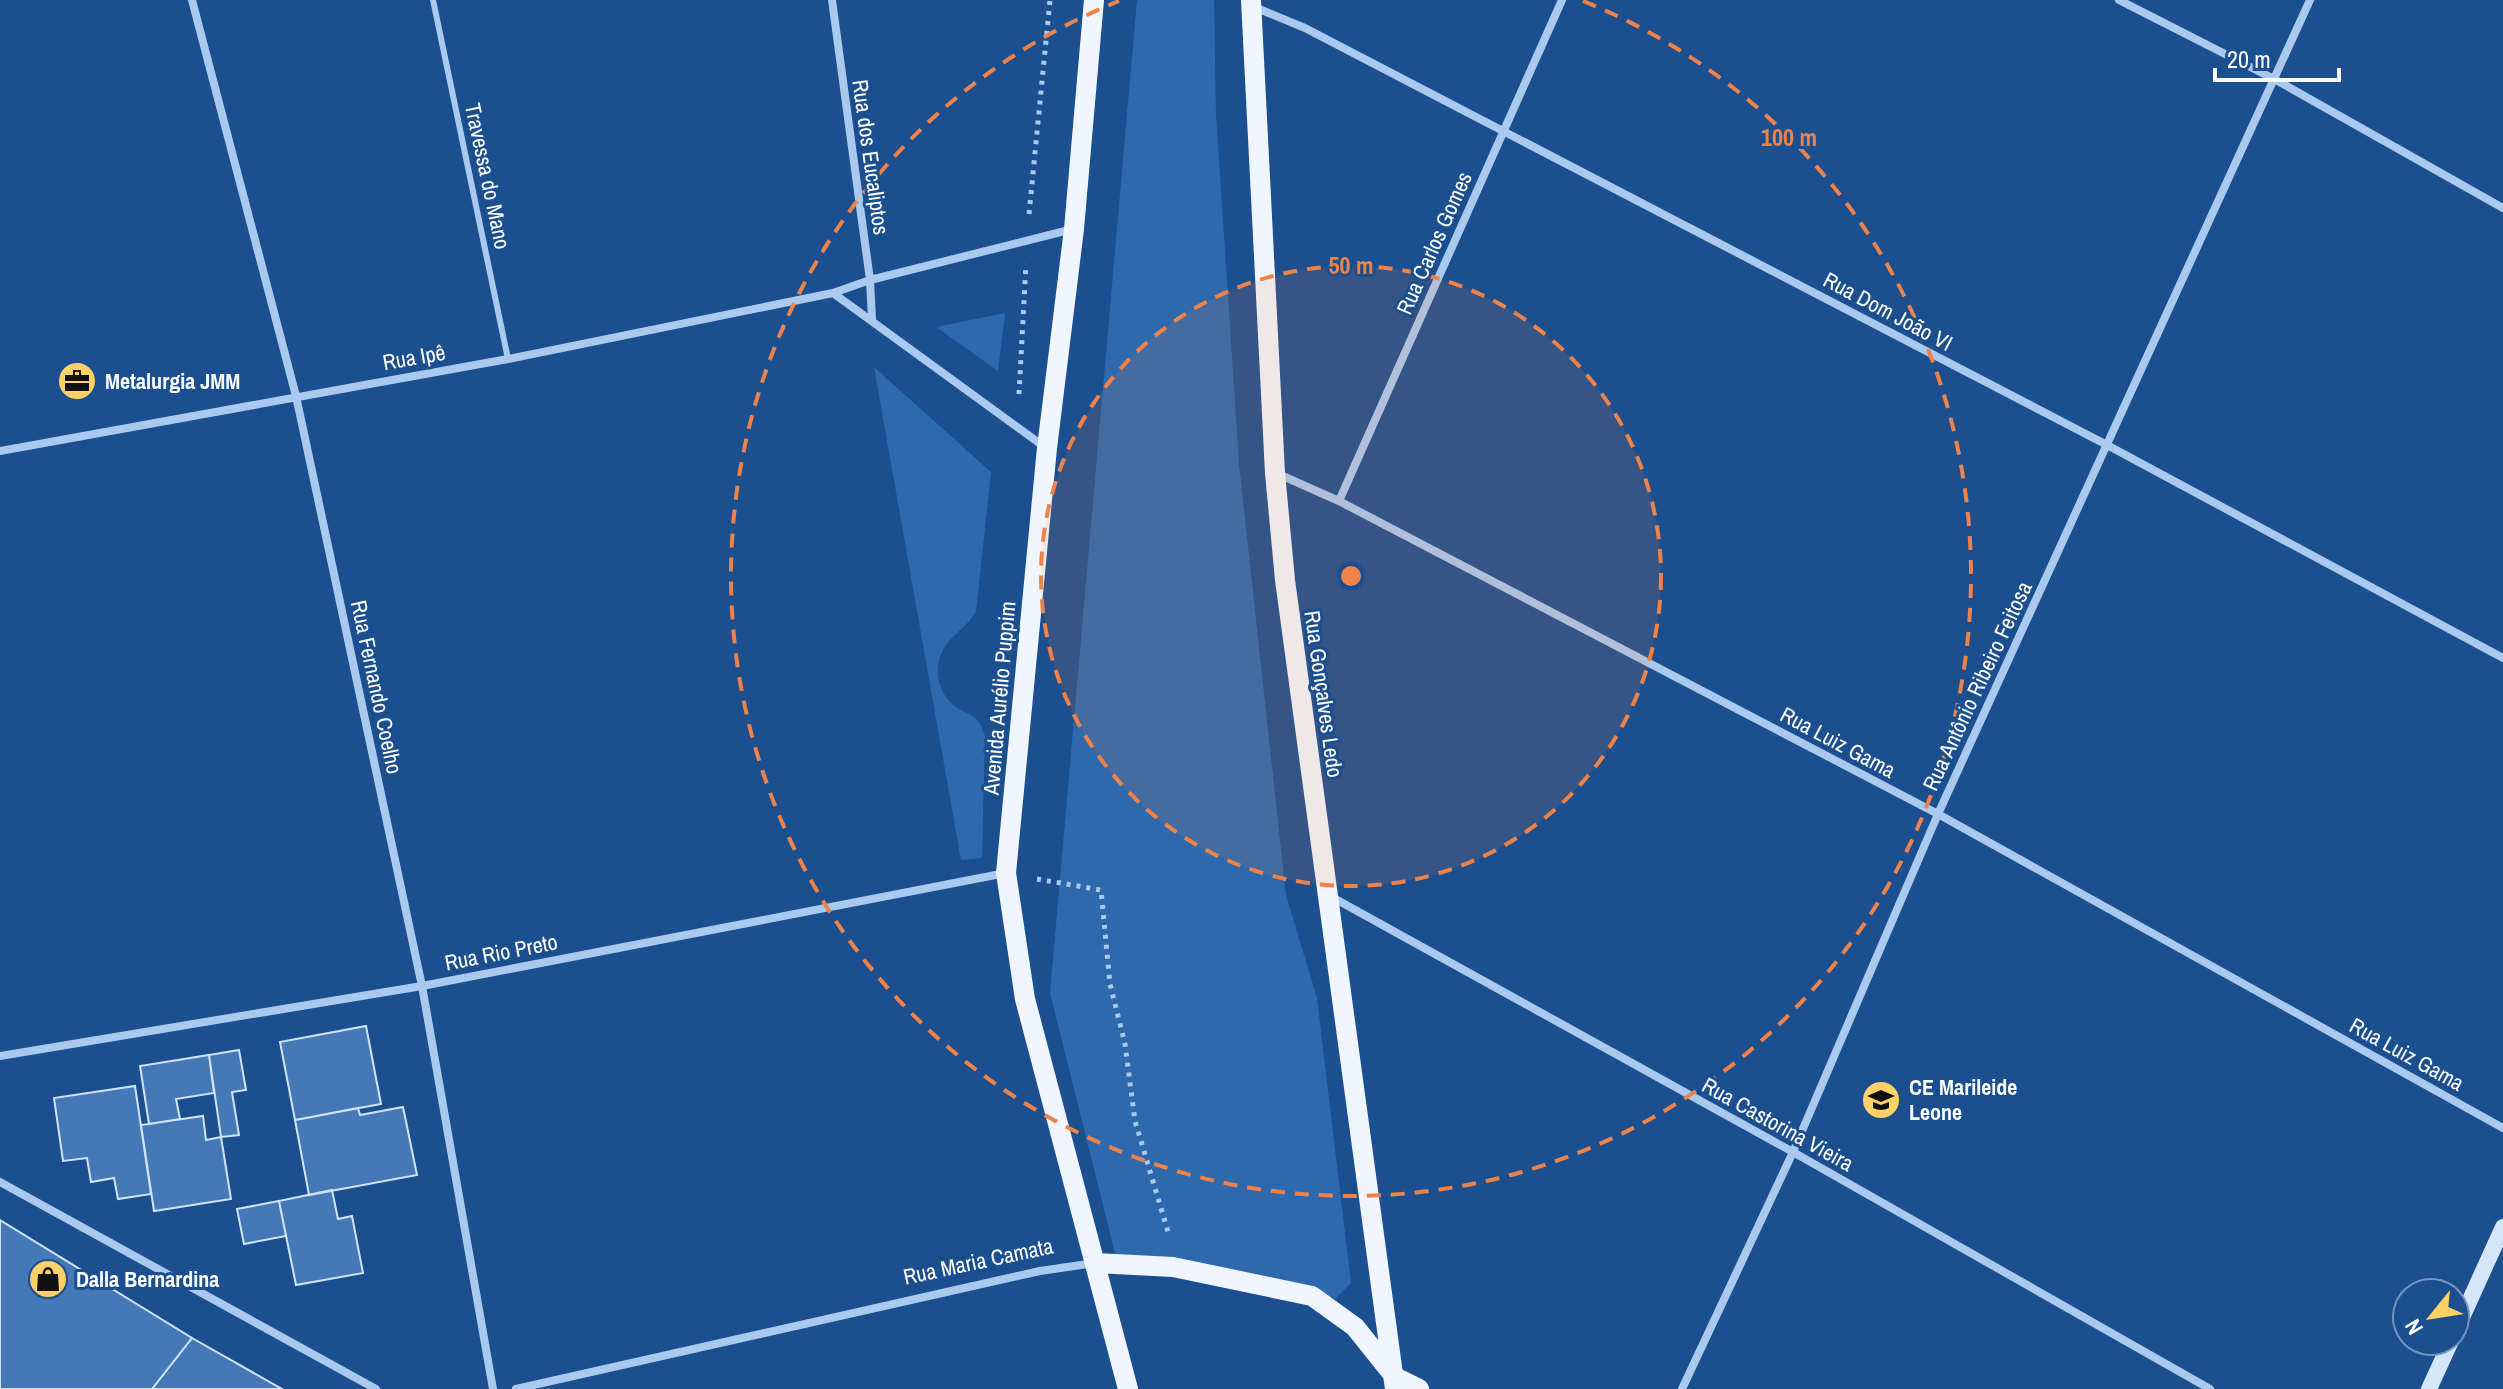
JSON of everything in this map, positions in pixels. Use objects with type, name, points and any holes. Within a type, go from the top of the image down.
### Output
[{"type":"main road","name":"Avenida Aurélio Puppim","points":[[1094,0],[1074,229],[1047,448],[1006,873],[1025,999],[1128,1389]]},
{"type":"main road","name":"Rua Gonçalves Ledo","points":[[1252,3],[1275,473],[1285,580],[1395,1383]]},
{"type":"main road","name":"Rua Maria Camata","points":[[1096,1263],[1173,1267],[1312,1296],[1355,1327],[1395,1383],[1419,1389]]},
{"type":"street","name":"Rua Fernando Coelho","points":[[192,0],[296,396],[422,986],[493,1389]]},
{"type":"street","name":"Rua dos Eucaliptos","points":[[832,0],[870,280],[872,319]]},
{"type":"street","name":"Rua Carlos Gomes","points":[[1339,501],[1562,0]]},
{"type":"street","points":[[2119,0],[2276,80],[2503,208]]},
{"type":"street","name":"Rua Antônio Ribeiro Feitosa","points":[[1682,1389],[1793,1152],[1938,814],[2310,0]]},
{"type":"street","name":"Rua Dom João VI","points":[[1252,3],[2107,445],[2503,658]]},
{"type":"street","name":"Rua Ipê","points":[[0,451],[508,359],[833,293],[870,280],[1074,229]]},
{"type":"street","points":[[833,293],[1047,448]]},
{"type":"street","name":"Rua Luiz Gama","points":[[1275,473],[1339,501],[1938,814],[2503,1128]]},
{"type":"street","name":"Rua Rio Preto","points":[[0,1056],[422,986],[1006,873]]},
{"type":"street","name":"Rua Castorina Vieira","points":[[1326,894],[1793,1152],[2210,1389]]},
{"type":"street","points":[[0,1182],[376,1389]]},
{"type":"street","points":[[2471,1298],[2503,1227]]},
{"type":"street","name":"Rua Maria Camata","points":[[516,1389],[1040,1271],[1096,1263]]},
{"type":"street","points":[[2429,1389],[2444,1357]]},
{"type":"lane","name":"Travessa do Mano","points":[[433,0],[508,359]]},
{"type":"path","points":[[1006,873],[1101,890],[1110,984],[1125,1044],[1135,1121],[1167,1227],[1173,1267]]},
{"type":"shaded area","points":[[1137,0],[1214,0],[1216,114],[1239,464],[1286,895],[1317,998],[1351,1283],[1331,1303],[1117,1262],[1050,993]]},
{"type":"shaded area","points":[[1005,313],[998,371],[936,327]]},
{"type":"shaded area","points":[[874,367],[991,472],[976,612],[946,645],[938,667],[942,691],[947,699],[974,717],[985,736],[982,858],[961,860]]},
{"type":"building","points":[[366,1026],[381,1104],[295,1120],[280,1042]]},
{"type":"building","points":[[239,1050],[246,1090],[232,1092],[239,1135],[221,1137],[209,1055]]},
{"type":"building","points":[[209,1055],[214,1093],[176,1099],[180,1119],[149,1124],[140,1066]]},
{"type":"building","points":[[135,1086],[151,1194],[118,1199],[114,1178],[91,1182],[87,1158],[63,1161],[54,1098]]},
{"type":"building","points":[[403,1107],[417,1175],[309,1195],[295,1120],[358,1108],[360,1115]]},
{"type":"building","points":[[203,1116],[206,1140],[221,1137],[231,1199],[154,1211],[141,1125]]},
{"type":"building","points":[[332,1190],[338,1219],[352,1216],[363,1273],[296,1285],[279,1201]]},
{"type":"building","points":[[279,1201],[286,1236],[244,1244],[237,1209]]},
{"type":"building","name":"Dalla Bernardina","points":[[0,1220],[192,1338],[152,1389],[0,1389]]},
{"type":"building","points":[[192,1338],[282,1389],[152,1389]]},
{"type":"place","name":"Metalurgia JMM","points":[[77,381]]},
{"type":"place","name":"CE Marileide Leone","points":[[1881,1100]]},
{"type":"place","name":"Dalla Bernardina","points":[[48,1279]]}]
